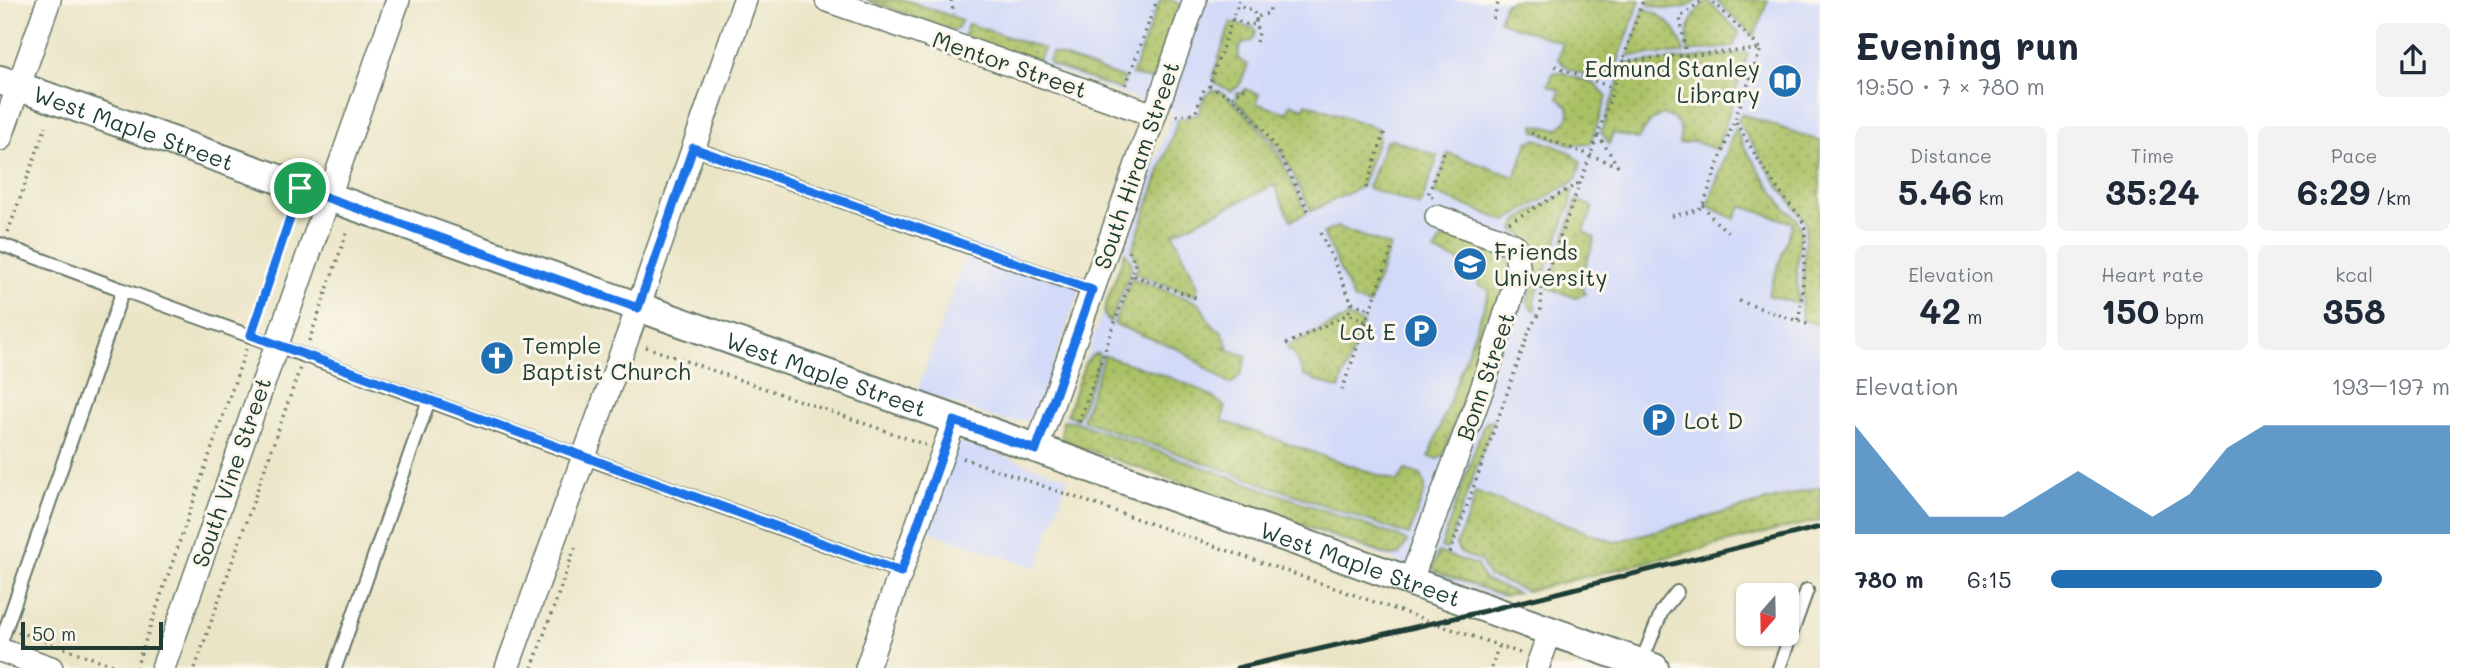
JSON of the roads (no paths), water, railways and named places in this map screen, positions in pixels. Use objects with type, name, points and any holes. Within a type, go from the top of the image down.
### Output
[{"type":"street","points":[[0,139],[9,84],[49,0]]},
{"type":"street","name":"South Vine Street","points":[[163,668],[398,0]]},
{"type":"street","points":[[507,668],[638,308],[745,0]]},
{"type":"street","name":"Mentor Street","points":[[827,0],[1120,103],[1165,116]]},
{"type":"street","name":"South Hiram Street","points":[[1036,450],[1092,290],[1165,116],[1195,0]]},
{"type":"street","name":"West Maple Street","points":[[9,84],[1647,666]]},
{"type":"street","name":"Bonn Street","points":[[1410,582],[1483,386],[1519,272],[1515,246],[1439,208]]},
{"type":"street","points":[[867,668],[954,421]]},
{"type":"street","points":[[1539,664],[1550,632]]},
{"type":"street","points":[[0,650],[51,668]]},
{"type":"lane","points":[[693,148],[1092,290]]},
{"type":"lane","points":[[2,244],[901,572]]},
{"type":"lane","points":[[0,645],[123,290]]},
{"type":"lane","points":[[335,668],[429,400]]},
{"type":"lane","points":[[1779,668],[1807,590]]},
{"type":"lane","points":[[1647,666],[1662,611],[1676,592]]},
{"type":"railway","points":[[1237,668],[1489,610],[1820,527]]},
{"type":"place","name":"Edmund Stanley Library","points":[[1785,81]]},
{"type":"place","name":"Friends University","points":[[1470,264]]},
{"type":"place","name":"Lot E","points":[[1421,331]]},
{"type":"place","name":"Temple Baptist Church","points":[[497,358]]},
{"type":"place","name":"Lot D","points":[[1659,420]]}]
